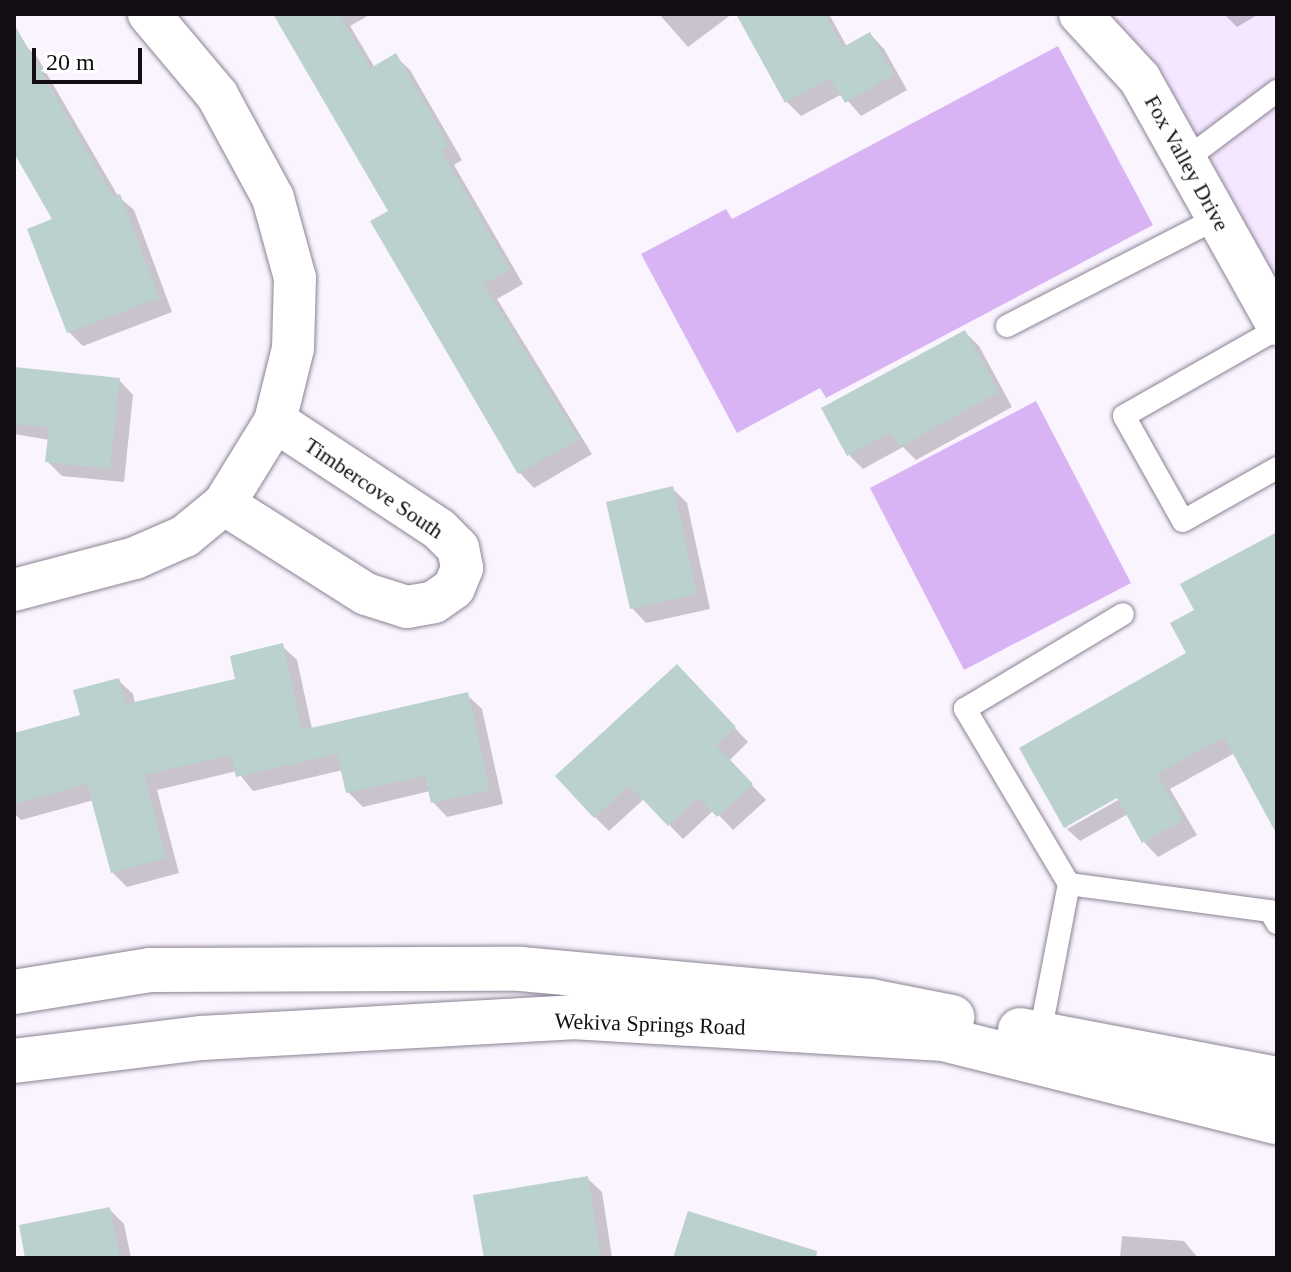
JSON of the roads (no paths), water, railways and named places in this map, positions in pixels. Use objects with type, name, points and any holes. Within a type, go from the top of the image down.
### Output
[{"type":"main road","name":"Wekiva Springs Road","points":[[14,992],[150,970],[521,969],[871,1001],[1277,1079]]},
{"type":"main road","name":"Wekiva Springs Road","points":[[14,1061],[201,1038],[572,1017],[943,1039],[1277,1122]]},
{"type":"street","points":[[14,590],[135,558],[185,536],[224,504],[275,421],[293,348],[295,278],[273,198],[217,95],[149,14]]},
{"type":"street","name":"Fox Valley Drive","points":[[1080,14],[1140,79],[1277,327]]},
{"type":"street","name":"Timbercove South","points":[[224,504],[366,594],[407,607],[434,602],[454,588],[462,568],[458,548],[439,529],[275,421]]},
{"type":"lane","points":[[1185,160],[1277,91]]},
{"type":"lane","points":[[1007,326],[1217,218]]},
{"type":"lane","points":[[1277,327],[1124,416],[1183,521],[1277,468]]},
{"type":"lane","points":[[1040,1034],[1069,884],[965,709],[1123,614]]},
{"type":"lane","points":[[1069,884],[1270,911],[1277,923]]}]
